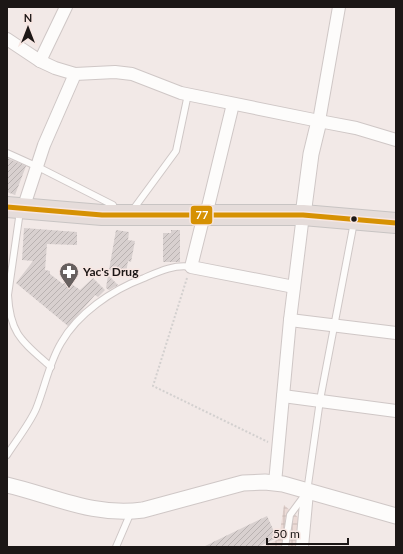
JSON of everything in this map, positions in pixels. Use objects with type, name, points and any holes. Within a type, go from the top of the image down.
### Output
[{"type":"highway","points":[[17,208],[102,215],[303,215],[354,218],[396,223]]},
{"type":"street","points":[[40,60],[66,7]]},
{"type":"street","points":[[275,483],[290,320],[311,154],[319,121],[339,7]]},
{"type":"street","points":[[7,38],[55,68],[75,74],[115,72],[132,74],[181,93],[356,128],[396,140]]},
{"type":"street","points":[[17,208],[38,167],[44,146],[75,74]]},
{"type":"street","points":[[233,104],[191,267],[294,287]]},
{"type":"street","points":[[290,320],[396,332]]},
{"type":"street","points":[[283,396],[396,411]]},
{"type":"street","points":[[7,485],[87,508],[131,512],[243,483],[275,483],[396,516]]},
{"type":"street","points":[[302,547],[307,492]]},
{"type":"lane","points":[[7,153],[38,167],[113,206],[122,215],[176,151],[188,94]]},
{"type":"lane","points":[[17,208],[8,295],[9,308],[14,327],[22,342],[50,367]]},
{"type":"lane","points":[[283,546],[290,515],[307,492],[320,400],[354,218]]},
{"type":"lane","points":[[7,455],[36,410],[50,367],[60,344],[83,316],[125,286],[140,279],[162,271],[183,266],[191,267]]},
{"type":"lane","points":[[116,547],[131,512]]},
{"type":"path","points":[[191,267],[153,386],[278,448]]},
{"type":"shaded area","points":[[284,505],[300,519],[298,547],[262,547],[279,538]]},
{"type":"building","points":[[7,158],[26,166],[15,195],[7,192]]},
{"type":"building","points":[[24,228],[77,232],[77,245],[47,244],[45,270],[50,271],[50,274],[63,284],[66,280],[80,290],[93,278],[105,290],[98,297],[95,295],[68,326],[16,283],[33,261],[22,260]]},
{"type":"building","points":[[116,230],[129,232],[128,240],[135,241],[131,262],[128,261],[126,273],[109,270]]},
{"type":"building","points":[[171,230],[180,230],[180,262],[163,262],[163,233],[171,233]]},
{"type":"building","points":[[108,275],[118,285],[109,290],[106,288]]},
{"type":"building","points":[[267,516],[277,538],[258,547],[203,547]]},
{"type":"transit line","name":"77","points":[[7,207],[102,215],[303,215],[396,223]]},
{"type":"place","name":"Yac's Drug","points":[[69,289]]}]
